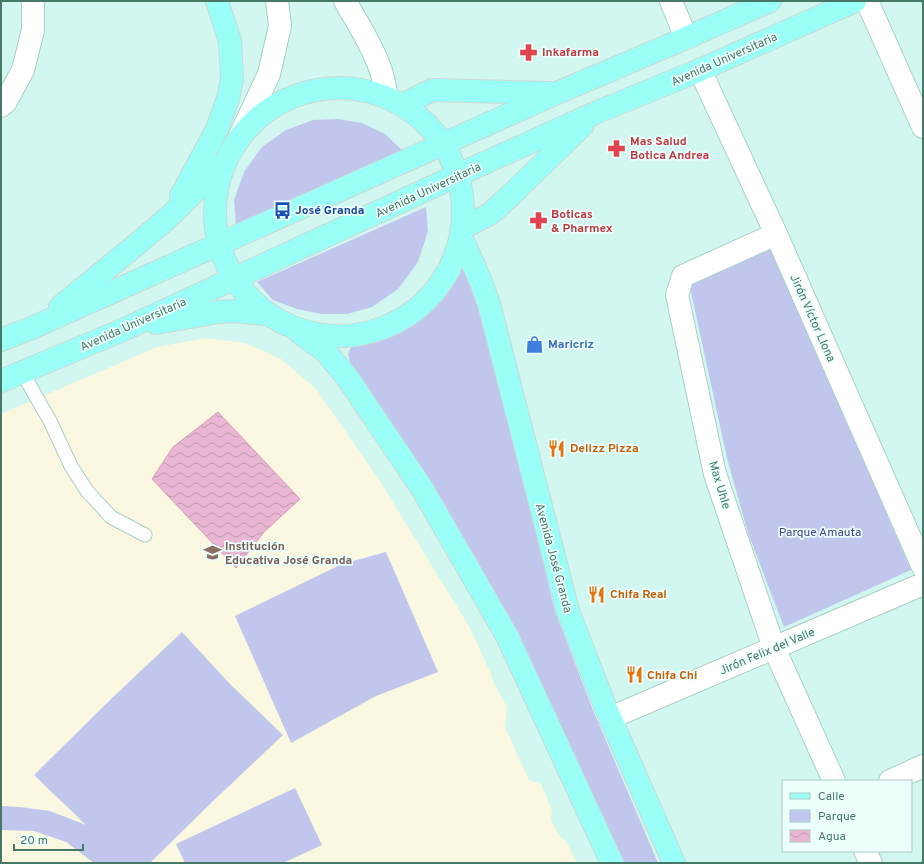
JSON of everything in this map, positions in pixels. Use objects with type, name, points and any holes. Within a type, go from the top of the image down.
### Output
[{"type":"main road","points":[[169,217],[216,131],[228,99],[232,79],[230,41],[217,1]]},
{"type":"main road","points":[[1,340],[34,327],[557,93],[770,1]]},
{"type":"main road","name":"Avenida Universitaria","points":[[1,381],[125,329],[460,174],[855,1]]},
{"type":"main road","points":[[34,327],[169,217],[223,164],[238,140],[257,120],[281,105],[308,96],[334,90],[386,92],[406,103],[429,124],[444,144],[460,174],[466,199],[465,235],[456,260],[433,289],[416,306],[397,320],[373,329],[346,335],[318,334],[290,327]]},
{"type":"main road","points":[[406,103],[432,90],[557,93]]},
{"type":"main road","points":[[465,235],[511,195],[595,114]]},
{"type":"main road","points":[[223,164],[215,191],[216,245],[231,280],[244,296],[265,314],[290,327],[324,350],[347,377],[423,490],[507,636],[612,863]]},
{"type":"main road","name":"Avenida José Granda","points":[[465,235],[489,304],[568,611],[610,718],[674,863]]},
{"type":"main road","points":[[125,329],[218,312],[235,311],[265,314]]},
{"type":"street","points":[[1,106],[5,103],[23,70],[33,30],[33,1]]},
{"type":"street","points":[[238,140],[269,74],[280,26],[277,1]]},
{"type":"street","points":[[345,1],[363,32],[380,68],[386,92]]},
{"type":"street","points":[[671,1],[686,38]]},
{"type":"street","points":[[867,1],[923,127]]},
{"type":"street","name":"Jirón Víctor Llona","points":[[700,70],[776,234],[923,567]]},
{"type":"street","name":"Max Uhle","points":[[776,234],[683,276],[677,295],[715,474],[774,648],[834,780]]},
{"type":"street","name":"Jirón Felix del Valle","points":[[610,718],[923,584]]},
{"type":"street","points":[[892,780],[923,766]]},
{"type":"street","points":[[866,852],[871,863]]},
{"type":"lane","points":[[22,372],[50,420],[71,466],[86,491],[111,517],[146,535]]},
{"type":"shaded area","points":[[1,1],[923,1],[923,863],[1,863]]},
{"type":"shaded area","name":"Institución Educativa José Granda","points":[[205,338],[245,343],[281,359],[316,389],[378,478],[470,628],[492,676],[491,677],[507,707],[505,727],[529,780],[541,784],[552,810],[551,820],[559,835],[566,841],[577,863],[1,863],[1,414],[157,347]]},
{"type":"green space","points":[[338,119],[362,123],[385,134],[404,152],[236,226],[234,200],[244,172],[262,147],[286,130],[313,120]]},
{"type":"green space","points":[[426,207],[428,231],[418,262],[398,289],[372,307],[347,314],[321,314],[297,309],[273,300],[257,282]]},
{"type":"green space","name":"Parque Amauta","points":[[771,248],[911,570],[784,627],[748,533],[727,458],[689,283]]},
{"type":"green space","points":[[464,267],[476,291],[555,611],[592,708],[658,863],[622,863],[351,367],[348,354],[351,347],[376,340],[411,323],[436,301]]},
{"type":"green space","points":[[386,552],[438,672],[376,696],[291,743],[235,616],[342,564]]},
{"type":"green space","points":[[182,632],[229,683],[283,735],[150,863],[94,863],[66,842],[34,831],[1,830],[1,806],[50,811],[86,825],[34,775]]},
{"type":"green space","points":[[295,788],[322,845],[283,863],[185,863],[176,844]]},
{"type":"water","points":[[218,412],[300,499],[264,532],[236,568],[152,479],[173,447]]},
{"type":"place","name":"Inkafarma","points":[[529,52]]},
{"type":"place","name":"Mas Salud Botica Andrea","points":[[617,148]]},
{"type":"place","name":"José Granda","points":[[282,210]]},
{"type":"place","name":"Boticas & Pharmex","points":[[538,221]]},
{"type":"place","name":"Maricriz","points":[[535,344]]},
{"type":"place","name":"Delizz Pizza","points":[[557,448]]},
{"type":"place","name":"Institución Educativa José Granda","points":[[212,553]]},
{"type":"place","name":"Chifa Real","points":[[597,594]]},
{"type":"place","name":"Chifa Chi","points":[[634,675]]}]
